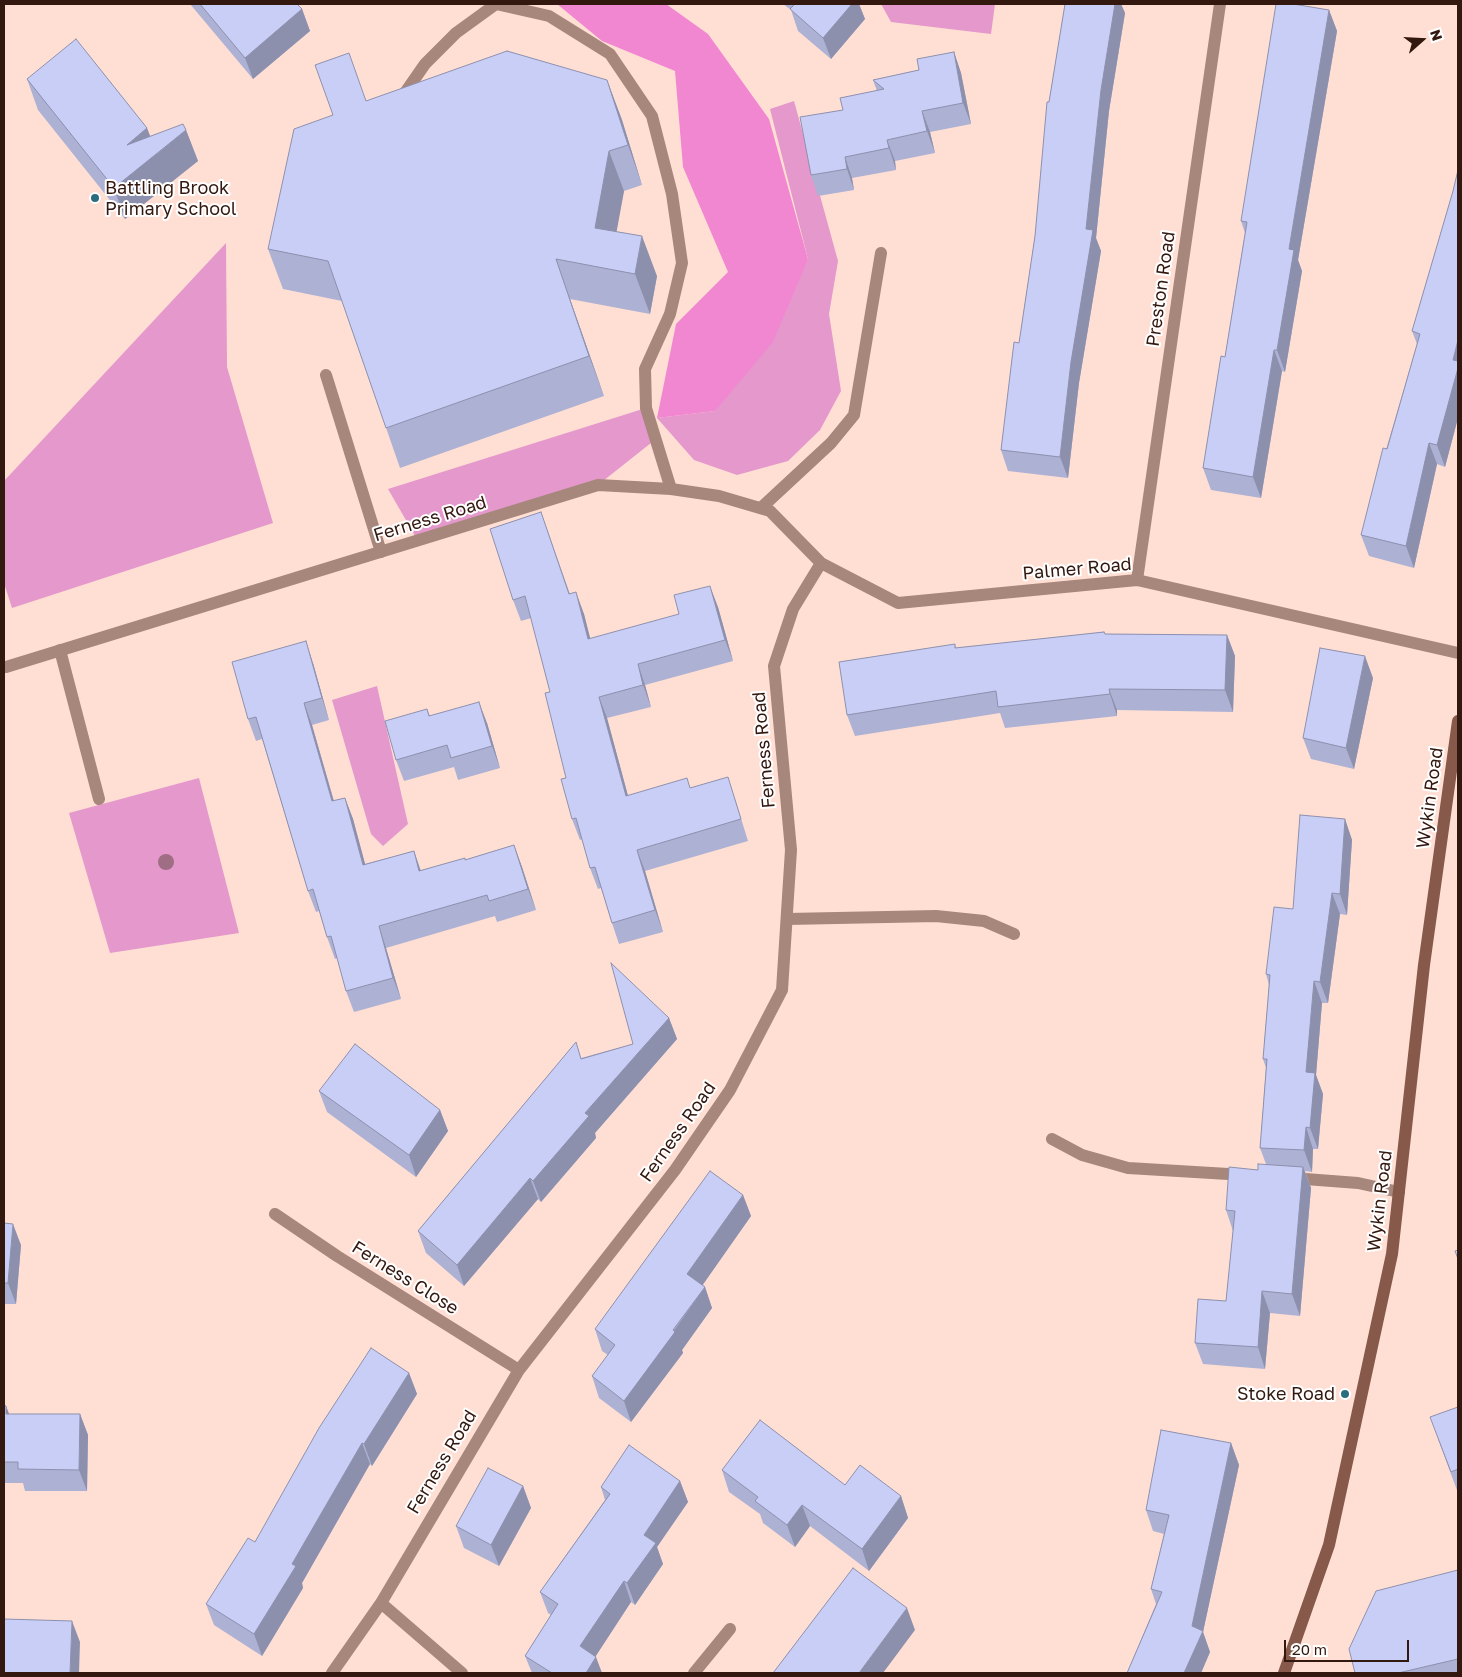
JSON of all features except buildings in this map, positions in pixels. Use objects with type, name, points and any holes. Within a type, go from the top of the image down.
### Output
[{"type":"street","points":[[394,107],[425,64],[456,33],[496,4],[549,16],[610,54],[652,116],[672,194],[682,263],[670,314],[645,369],[646,408],[671,489]]},
{"type":"street","name":"Preston Road","points":[[1138,580],[1220,4]]},
{"type":"street","points":[[761,508],[831,443],[854,415],[881,254]]},
{"type":"street","points":[[326,375],[382,552]]},
{"type":"street","name":"Ferness Road","points":[[6,667],[598,485],[671,489],[730,498],[770,511],[821,562],[794,609],[774,666],[791,850],[782,990],[730,1090],[675,1170],[519,1370],[381,1603],[332,1673]]},
{"type":"street","name":"Palmer Road","points":[[821,562],[898,603],[1138,580],[1458,653]]},
{"type":"street","points":[[60,650],[99,799]]},
{"type":"street","name":"Wykin Road","points":[[1284,1673],[1329,1545],[1392,1254],[1424,965],[1458,721]]},
{"type":"street","points":[[787,919],[936,916],[984,921],[1014,934]]},
{"type":"street","points":[[1052,1139],[1082,1154],[1128,1168],[1257,1176]]},
{"type":"street","points":[[1275,1177],[1358,1183],[1399,1192]]},
{"type":"street","name":"Ferness Close","points":[[275,1214],[337,1256],[519,1370]]},
{"type":"street","points":[[381,1603],[462,1673]]},
{"type":"street","points":[[694,1673],[730,1629]]},
{"type":"shaded area","points":[[557,4],[666,4],[708,34],[769,119],[808,259],[773,342],[715,411],[657,418],[676,324],[728,272],[683,167],[675,71],[602,41]]},
{"type":"shaded area","points":[[881,4],[995,4],[991,34],[891,22]]},
{"type":"shaded area","points":[[794,101],[838,261],[829,314],[841,391],[820,430],[788,461],[737,475],[694,460],[657,418],[715,411],[808,259],[770,109]]},
{"type":"shaded area","points":[[226,243],[227,367],[273,523],[12,608],[4,583],[4,481]]},
{"type":"shaded area","points":[[646,408],[656,439],[598,485],[418,541],[388,489]]},
{"type":"shaded area","points":[[377,686],[408,824],[383,846],[371,834],[332,700]]},
{"type":"shaded area","points":[[199,778],[239,933],[110,953],[69,813]]},
{"type":"place","name":"Battling Brook Primary School","points":[[95,198]]},
{"type":"place","name":"Stoke Road","points":[[1345,1394]]}]
